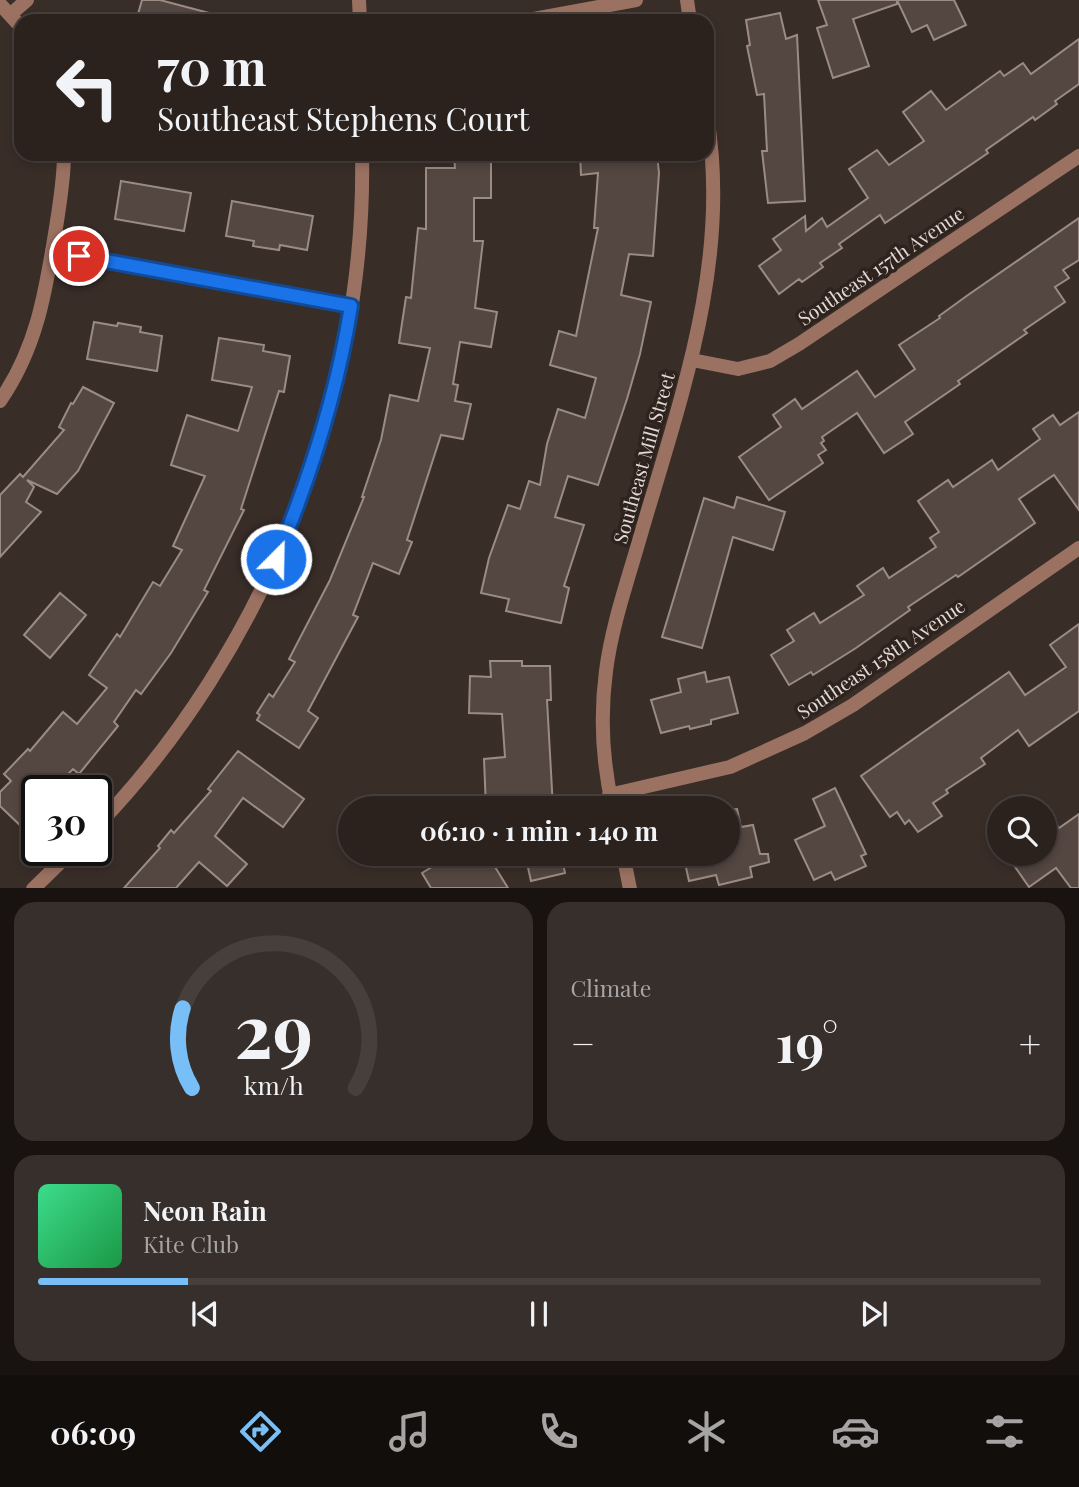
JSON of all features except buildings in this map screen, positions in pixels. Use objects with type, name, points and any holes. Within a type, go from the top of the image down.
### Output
[{"type":"street","points":[[12,14],[27,0]]},
{"type":"street","points":[[561,14],[636,0]]},
{"type":"street","points":[[0,4],[14,17]]},
{"type":"street","name":"Southeast 157th Avenue","points":[[692,360],[738,369],[770,361],[1079,156]]},
{"type":"street","points":[[0,401],[16,378],[46,294],[64,161]]},
{"type":"street","points":[[112,808],[165,747],[204,693],[270,570],[290,524],[333,394],[351,306],[362,214],[362,161]]},
{"type":"street","name":"Southeast Mill Street","points":[[610,796],[604,747],[606,670],[624,593],[692,360],[705,295],[712,227],[714,185],[712,161]]},
{"type":"street","points":[[52,251],[351,306]]},
{"type":"street","name":"Southeast 158th Avenue","points":[[631,796],[730,767],[805,733],[853,705],[1079,548]]},
{"type":"street","points":[[33,888],[56,866]]},
{"type":"street","points":[[625,866],[630,888]]},
{"type":"route","points":[[79,256],[351,306],[333,394],[306,483],[276,559]]}]
